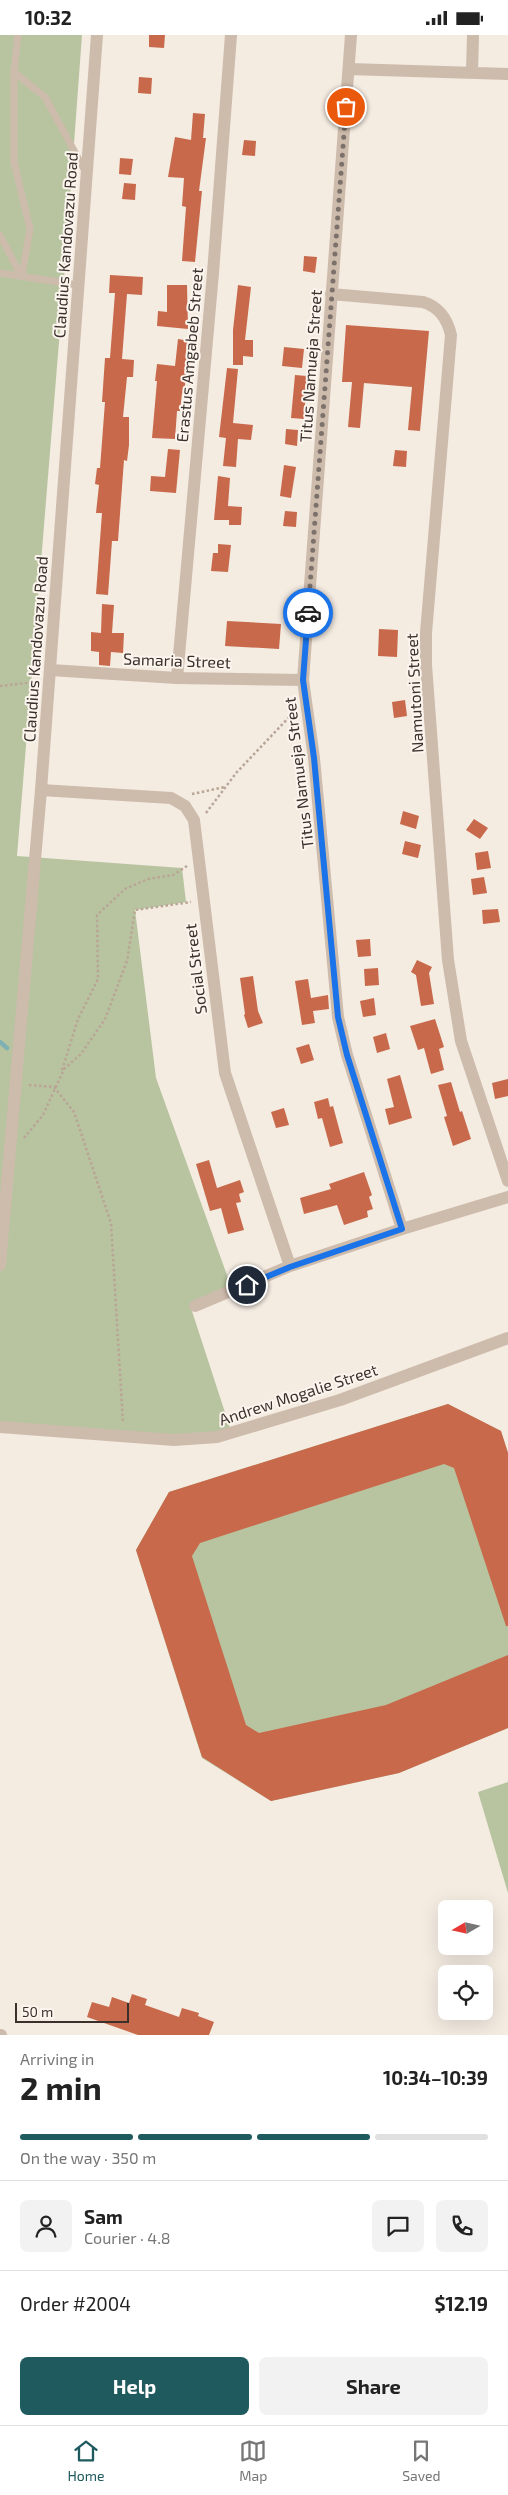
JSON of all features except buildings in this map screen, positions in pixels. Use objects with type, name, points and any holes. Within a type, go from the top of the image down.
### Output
[{"type":"street","name":"Claudius Kandovazu Road","points":[[0,1265],[8,1153],[41,790],[97,35]]},
{"type":"street","name":"Erastus Amgabeb Street","points":[[177,678],[213,273],[231,35]]},
{"type":"street","name":"Titus Namueja Street","points":[[351,35],[303,680],[314,758],[338,1017],[347,1055],[402,1229]]},
{"type":"street","points":[[472,72],[473,35]]},
{"type":"street","points":[[349,69],[508,74]]},
{"type":"street","name":"Namutoni Street","points":[[331,294],[423,302],[433,305],[441,312],[448,323],[451,335],[426,633],[426,665],[448,961],[453,1001],[461,1041],[508,1181]]},
{"type":"street","name":"Samaria Street","points":[[49,675],[303,680]]},
{"type":"street","points":[[41,790],[170,798]]},
{"type":"street","name":"Social Street","points":[[170,798],[185,806],[194,820],[225,1073],[290,1267]]},
{"type":"street","points":[[195,1306],[290,1267],[402,1229],[508,1197]]},
{"type":"street","name":"Andrew Mogalie Street","points":[[0,1427],[123,1437],[196,1440],[232,1434],[340,1400],[508,1338]]},
{"type":"lane","points":[[18,35],[14,72],[14,161],[30,229],[22,276]]},
{"type":"lane","points":[[14,72],[45,97],[87,173]]},
{"type":"lane","points":[[0,235],[22,276]]},
{"type":"lane","points":[[0,273],[78,285]]},
{"type":"path","points":[[0,686],[49,675]]},
{"type":"path","points":[[195,826],[237,772],[306,700]]},
{"type":"path","points":[[170,798],[226,787]]},
{"type":"path","points":[[8,1153],[33,1129],[50,1102],[78,1019],[98,979],[97,915],[125,889],[148,879],[173,875],[199,857]]},
{"type":"path","points":[[60,1076],[105,1019],[127,961],[135,910],[203,900]]},
{"type":"path","points":[[15,1083],[54,1087],[74,1112],[111,1223],[123,1437]]},
{"type":"green space","points":[[0,35],[82,35],[17,856],[182,868],[186,902],[135,910],[156,1078],[232,1289],[190,1305],[232,1434],[196,1440],[0,1427]]},
{"type":"green space","points":[[448,1404],[501,1431],[508,1453],[508,1728],[399,1773],[271,1801],[202,1758],[136,1550],[169,1492]]},
{"type":"green space","points":[[508,1782],[508,1893],[478,1792]]},
{"type":"waterway","points":[[0,1042],[7,1048]]},
{"type":"way so far","points":[[308,613],[346,107]]},
{"type":"route","points":[[247,1285],[290,1267],[402,1229],[347,1055],[338,1017],[314,758],[303,680],[308,613]]}]
